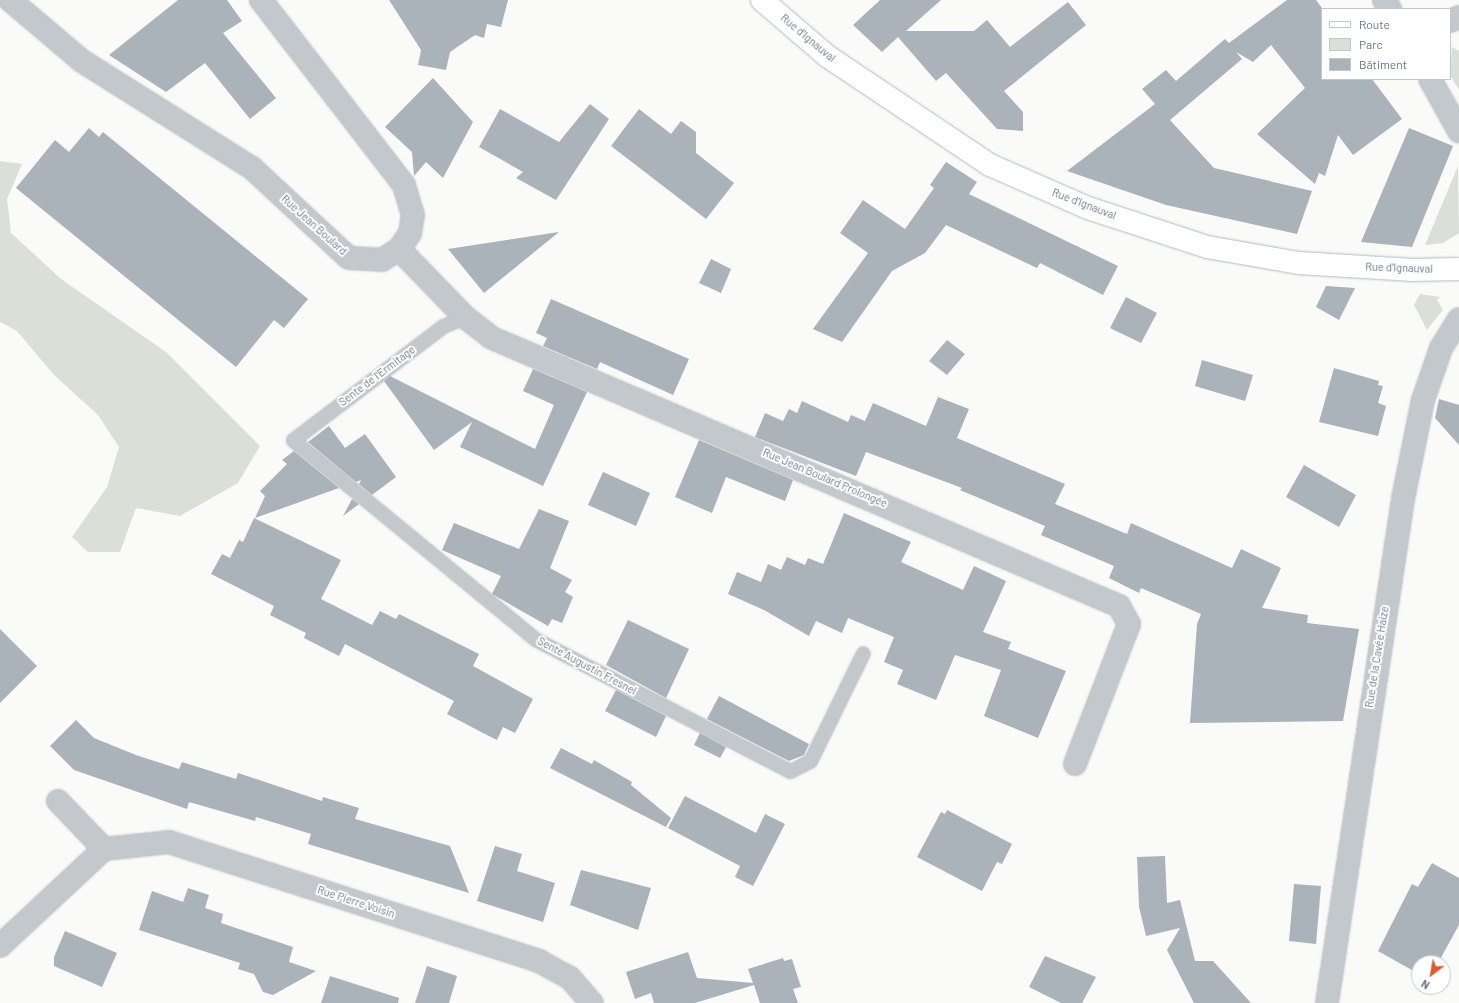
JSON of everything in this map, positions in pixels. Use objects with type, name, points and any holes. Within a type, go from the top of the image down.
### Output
[{"type":"street","name":"Rue Jean Boulard","points":[[10,0],[82,61],[252,168],[349,258],[382,260],[399,249],[410,234],[414,215],[404,185],[261,0]]},
{"type":"street","name":"Rue d'Ignauval","points":[[762,0],[827,56],[990,165],[1088,208],[1207,247],[1299,263],[1413,270],[1459,269]]},
{"type":"street","points":[[1431,80],[1459,131]]},
{"type":"street","name":"Rue Jean Boulard Prolongée","points":[[399,249],[465,317],[492,338],[1119,606],[1129,624],[1075,764]]},
{"type":"street","name":"Rue de la Cavée Haize","points":[[1327,1003],[1403,498],[1423,400],[1441,348],[1459,319]]},
{"type":"street","points":[[0,946],[104,849],[58,802]]},
{"type":"street","name":"Rue Pierre Voisin","points":[[104,849],[169,842],[539,961],[570,978],[592,1003]]},
{"type":"lane","name":"Sente de l'Ermitage","points":[[293,440],[443,326],[465,317]]},
{"type":"lane","name":"Sente Augustin Fresnel","points":[[293,440],[535,639],[790,771],[810,761],[863,653]]},
{"type":"green space","points":[[1452,47],[1459,51],[1459,90],[1451,77]]},
{"type":"green space","points":[[0,161],[22,164],[7,199],[11,233],[61,279],[166,352],[260,446],[238,483],[180,516],[136,508],[120,552],[88,552],[72,537],[107,487],[119,447],[98,415],[54,375],[17,331],[0,322]]},
{"type":"green space","points":[[1458,166],[1459,233],[1443,243],[1425,245]]},
{"type":"green space","points":[[1420,294],[1440,297],[1437,300],[1443,310],[1427,330],[1414,305]]},
{"type":"building","points":[[178,0],[227,0],[242,21],[223,33],[276,98],[250,119],[205,63],[166,92],[109,55]]},
{"type":"building","points":[[389,0],[508,0],[501,27],[487,24],[484,38],[475,35],[450,52],[446,70],[418,65],[421,50]]},
{"type":"building","points":[[880,0],[941,0],[906,31],[974,31],[987,20],[1010,47],[1068,2],[1086,25],[1004,91],[1023,112],[1023,131],[997,129],[946,73],[936,81],[898,37],[882,52],[853,25]]},
{"type":"building","points":[[1287,0],[1316,0],[1322,8],[1321,80],[1373,80],[1402,119],[1353,155],[1338,135],[1325,176],[1319,173],[1315,184],[1257,134],[1305,88],[1271,45],[1253,62],[1236,52],[1242,59],[1170,120],[1214,168],[1312,191],[1297,234],[1166,205],[1067,171],[1155,104],[1142,89],[1166,70],[1176,81],[1225,39],[1229,43]]},
{"type":"building","points":[[433,78],[473,122],[443,178],[426,162],[414,176],[412,152],[385,127]]},
{"type":"building","points":[[590,104],[609,119],[556,200],[516,178],[523,172],[479,147],[500,109],[559,142]]},
{"type":"building","points":[[639,109],[671,134],[681,121],[696,132],[696,153],[734,183],[706,219],[611,146]]},
{"type":"building","points":[[89,128],[99,137],[103,132],[308,299],[284,328],[274,320],[236,367],[16,188],[55,140],[69,152]]},
{"type":"building","points":[[1409,128],[1453,146],[1412,247],[1361,242]]},
{"type":"building","points":[[946,162],[977,182],[969,194],[1118,266],[1103,295],[1040,263],[1037,268],[946,225],[925,253],[892,271],[842,342],[813,329],[868,253],[840,233],[863,200],[905,229],[934,188],[930,185]]},
{"type":"building","points":[[559,232],[484,293],[448,249]]},
{"type":"building","points":[[711,259],[731,269],[721,293],[699,283]]},
{"type":"building","points":[[1326,286],[1355,288],[1339,320],[1316,307]]},
{"type":"building","points":[[1126,297],[1157,313],[1141,343],[1110,328]]},
{"type":"building","points":[[551,299],[689,359],[673,395],[600,362],[597,369],[543,346],[547,338],[536,333]]},
{"type":"building","points":[[947,340],[965,354],[947,375],[929,361]]},
{"type":"building","points":[[1202,360],[1253,375],[1245,401],[1195,386]]},
{"type":"building","points":[[1334,368],[1379,381],[1378,385],[1383,386],[1378,403],[1386,406],[1378,436],[1319,422]]},
{"type":"building","points":[[533,369],[587,392],[543,486],[460,447],[472,422],[434,450],[384,381],[390,376],[535,449],[554,405],[523,391]]},
{"type":"building","points":[[938,397],[969,409],[957,438],[1065,484],[1055,504],[1127,534],[1131,523],[1232,568],[1241,549],[1281,568],[1262,608],[1308,615],[1307,623],[1359,629],[1343,721],[1190,723],[1197,624],[1201,614],[1141,588],[1139,593],[1109,578],[1114,566],[1041,535],[1045,526],[960,490],[962,488],[866,452],[856,476],[755,437],[765,413],[783,421],[789,409],[797,413],[802,401],[848,422],[851,415],[865,421],[873,403],[926,426]]},
{"type":"building","points":[[1439,399],[1459,405],[1459,445],[1435,418]]},
{"type":"building","points":[[329,426],[345,448],[365,434],[396,477],[372,495],[359,484],[361,480],[356,482],[308,442]]},
{"type":"building","points":[[699,440],[793,480],[785,501],[726,477],[712,513],[675,497]]},
{"type":"building","points":[[294,451],[339,488],[255,518],[265,496],[260,491],[287,464],[282,460]]},
{"type":"building","points":[[1304,465],[1356,495],[1339,527],[1286,497]]},
{"type":"building","points":[[603,472],[650,493],[636,526],[588,505]]},
{"type":"building","points":[[352,499],[359,504],[343,516]]},
{"type":"building","points":[[539,509],[569,521],[550,568],[572,580],[565,592],[573,597],[562,623],[552,619],[548,626],[492,594],[501,576],[442,550],[454,523],[519,549]]},
{"type":"building","points":[[844,513],[911,542],[901,562],[963,590],[974,566],[1006,581],[983,632],[1011,642],[1008,649],[1066,671],[1038,738],[984,716],[1001,670],[955,655],[936,700],[897,684],[903,670],[884,662],[894,637],[848,618],[842,633],[816,621],[809,636],[764,610],[728,594],[737,572],[761,582],[768,564],[781,570],[787,557],[805,565],[808,558],[823,564]]},
{"type":"building","points":[[254,518],[341,560],[321,599],[372,625],[380,611],[396,619],[399,614],[479,654],[473,666],[533,699],[515,733],[503,727],[497,740],[481,732],[447,714],[454,701],[345,644],[339,656],[304,638],[306,633],[270,615],[274,606],[211,574],[222,554],[230,558],[239,540],[243,542]]},
{"type":"building","points":[[628,620],[689,649],[666,698],[606,665]]},
{"type":"building","points":[[0,629],[37,666],[0,703]]},
{"type":"building","points":[[616,690],[666,716],[656,737],[605,711]]},
{"type":"building","points":[[719,696],[809,744],[804,755],[789,761],[707,719]]},
{"type":"building","points":[[76,720],[94,738],[136,755],[179,769],[182,762],[236,779],[238,773],[322,801],[323,797],[359,808],[355,819],[450,846],[469,893],[308,844],[311,834],[256,817],[255,821],[189,802],[187,809],[74,770],[50,746]]},
{"type":"building","points":[[700,733],[726,747],[720,758],[694,745]]},
{"type":"building","points":[[561,748],[592,764],[594,760],[632,782],[631,785],[671,818],[666,827],[550,768]]},
{"type":"building","points":[[685,796],[756,833],[765,814],[785,824],[753,886],[735,877],[740,866],[668,828]]},
{"type":"building","points":[[947,810],[1012,844],[1002,864],[997,862],[982,891],[917,857],[941,812],[945,814]]},
{"type":"building","points":[[495,846],[522,854],[517,871],[555,883],[543,922],[477,901]]},
{"type":"building","points":[[1165,856],[1167,903],[1180,900],[1195,961],[1213,961],[1251,1003],[1194,1003],[1167,950],[1180,928],[1146,936],[1139,907],[1137,857]]},
{"type":"building","points":[[1432,863],[1459,878],[1459,925],[1442,955],[1411,955],[1411,970],[1378,951],[1412,884],[1418,887]]},
{"type":"building","points":[[581,870],[651,888],[638,930],[570,905]]},
{"type":"building","points":[[1294,884],[1321,886],[1316,944],[1289,941]]},
{"type":"building","points":[[188,888],[209,895],[205,908],[223,914],[221,923],[293,947],[289,962],[316,971],[273,995],[263,992],[254,974],[238,969],[240,963],[139,930],[152,891],[183,902]]},
{"type":"building","points":[[65,931],[117,953],[102,987],[54,966],[54,957]]},
{"type":"building","points":[[688,952],[697,978],[753,983],[748,969],[783,958],[784,961],[792,959],[801,987],[793,989],[798,1003],[760,1003],[754,985],[695,1003],[654,1003],[651,993],[635,999],[626,972]]},
{"type":"building","points":[[1045,956],[1096,977],[1082,1003],[1061,1003],[1029,987]]},
{"type":"building","points":[[427,966],[457,976],[449,1003],[415,1003]]},
{"type":"building","points":[[330,976],[399,998],[398,1003],[321,1003]]}]
